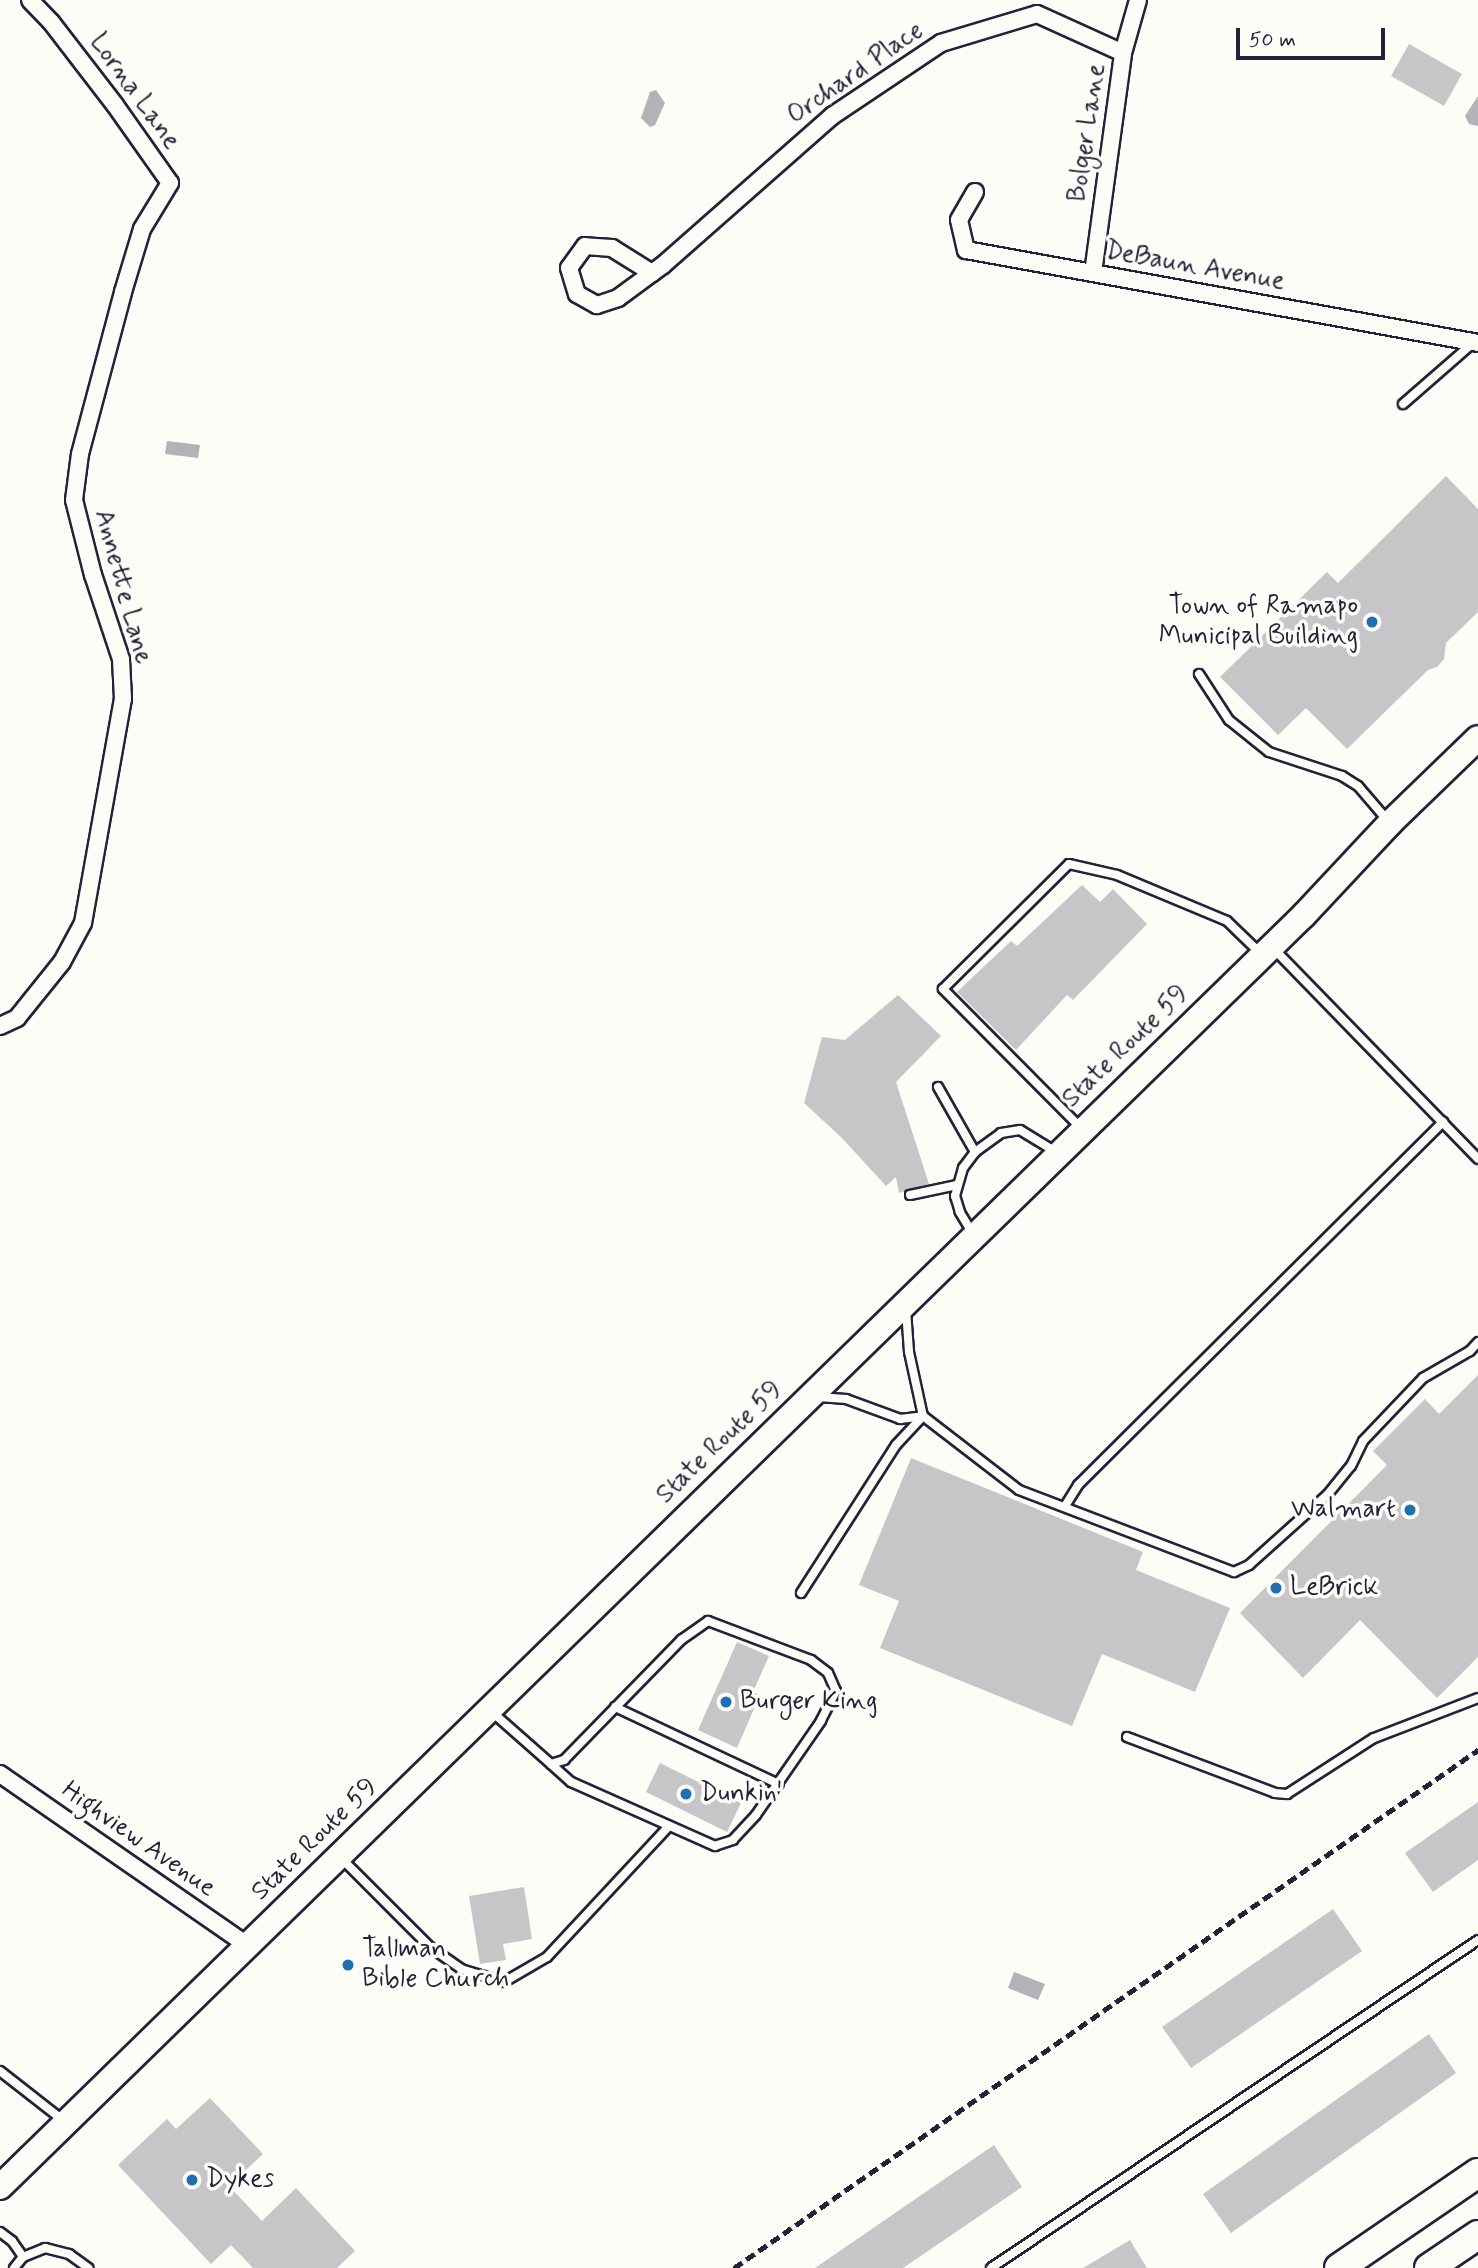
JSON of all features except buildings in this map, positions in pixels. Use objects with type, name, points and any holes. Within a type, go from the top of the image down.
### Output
[{"type":"highway","points":[[1339,2268],[1478,2173]]},
{"type":"highway","points":[[1429,2268],[1478,2235]]},
{"type":"main road","name":"State Route 59","points":[[0,2187],[1267,951],[1390,823],[1478,738]]},
{"type":"street","name":"Lorna Lane","points":[[30,0],[51,22],[115,105],[170,183]]},
{"type":"street","name":"Bolger Lane","points":[[1093,273],[1123,53],[1138,0]]},
{"type":"street","name":"Orchard Place","points":[[653,273],[612,248],[585,246],[569,268],[577,294],[597,305],[618,298],[653,273],[832,116],[941,43],[1037,14],[1123,53]]},
{"type":"street","name":"Annette Lane","points":[[0,1026],[17,1018],[62,962],[83,923],[123,699],[121,659],[93,575],[74,500],[80,454],[142,229],[170,183]]},
{"type":"street","name":"DeBaun Avenue","points":[[975,192],[959,220],[966,250],[1476,343]]},
{"type":"street","name":"Highview Avenue","points":[[0,1774],[248,1946]]},
{"type":"lane","points":[[1403,404],[1476,343]]},
{"type":"lane","points":[[1199,674],[1229,720],[1269,752],[1342,776],[1358,786],[1390,823]]},
{"type":"lane","points":[[1083,1130],[943,989],[1069,864],[1117,875],[1227,921],[1267,951],[1478,1159]]},
{"type":"lane","points":[[938,1087],[975,1152]]},
{"type":"lane","points":[[1065,1506],[1078,1485],[1443,1122]]},
{"type":"lane","points":[[975,1236],[960,1212],[955,1196],[962,1168],[975,1152],[1001,1133],[1020,1130],[1035,1136],[1059,1154]]},
{"type":"lane","points":[[910,1195],[957,1185]]},
{"type":"lane","points":[[906,1303],[909,1352],[923,1416],[1019,1490],[1234,1572],[1249,1565],[1328,1494],[1351,1466],[1363,1441],[1423,1378],[1470,1351],[1478,1342]]},
{"type":"lane","points":[[810,1397],[846,1399],[900,1419],[923,1416]]},
{"type":"lane","points":[[801,1593],[895,1445],[923,1416]]},
{"type":"lane","points":[[490,1710],[571,1782],[715,1846],[733,1840],[779,1784],[821,1721],[836,1691],[828,1673],[811,1660],[708,1621],[681,1640],[564,1760],[551,1763]]},
{"type":"lane","points":[[1127,1737],[1275,1793],[1287,1794],[1374,1738],[1478,1698]]},
{"type":"lane","points":[[615,1707],[779,1784]]},
{"type":"lane","points":[[340,1857],[430,1947],[461,1969],[504,1982],[547,1957],[669,1826]]},
{"type":"lane","points":[[991,2268],[1478,1940]]},
{"type":"lane","points":[[0,2071],[66,2123]]},
{"type":"lane","points":[[0,2232],[12,2241],[23,2257]]},
{"type":"lane","points":[[14,2268],[23,2257],[45,2248],[69,2254],[88,2268]]},
{"type":"shaded area","points":[[656,90],[665,103],[655,125],[650,127],[641,118],[650,92]]},
{"type":"shaded area","points":[[1478,96],[1478,126],[1469,124],[1465,116]]},
{"type":"shaded area","points":[[167,441],[200,445],[198,458],[165,454]]},
{"type":"shaded area","points":[[1014,1972],[1045,1984],[1038,2000],[1008,1988]]},
{"type":"railway","points":[[734,2268],[1478,1750]]},
{"type":"place","name":"Town of Ramapo Municipal Building","points":[[1372,622]]},
{"type":"place","name":"Walmart","points":[[1410,1510]]},
{"type":"place","name":"LeBrick","points":[[1276,1588]]},
{"type":"place","name":"Burger King","points":[[726,1702]]},
{"type":"place","name":"Dunkin'","points":[[686,1794]]},
{"type":"place","name":"Tallman Bible Church","points":[[348,1965]]},
{"type":"place","name":"Dykes","points":[[192,2180]]}]
